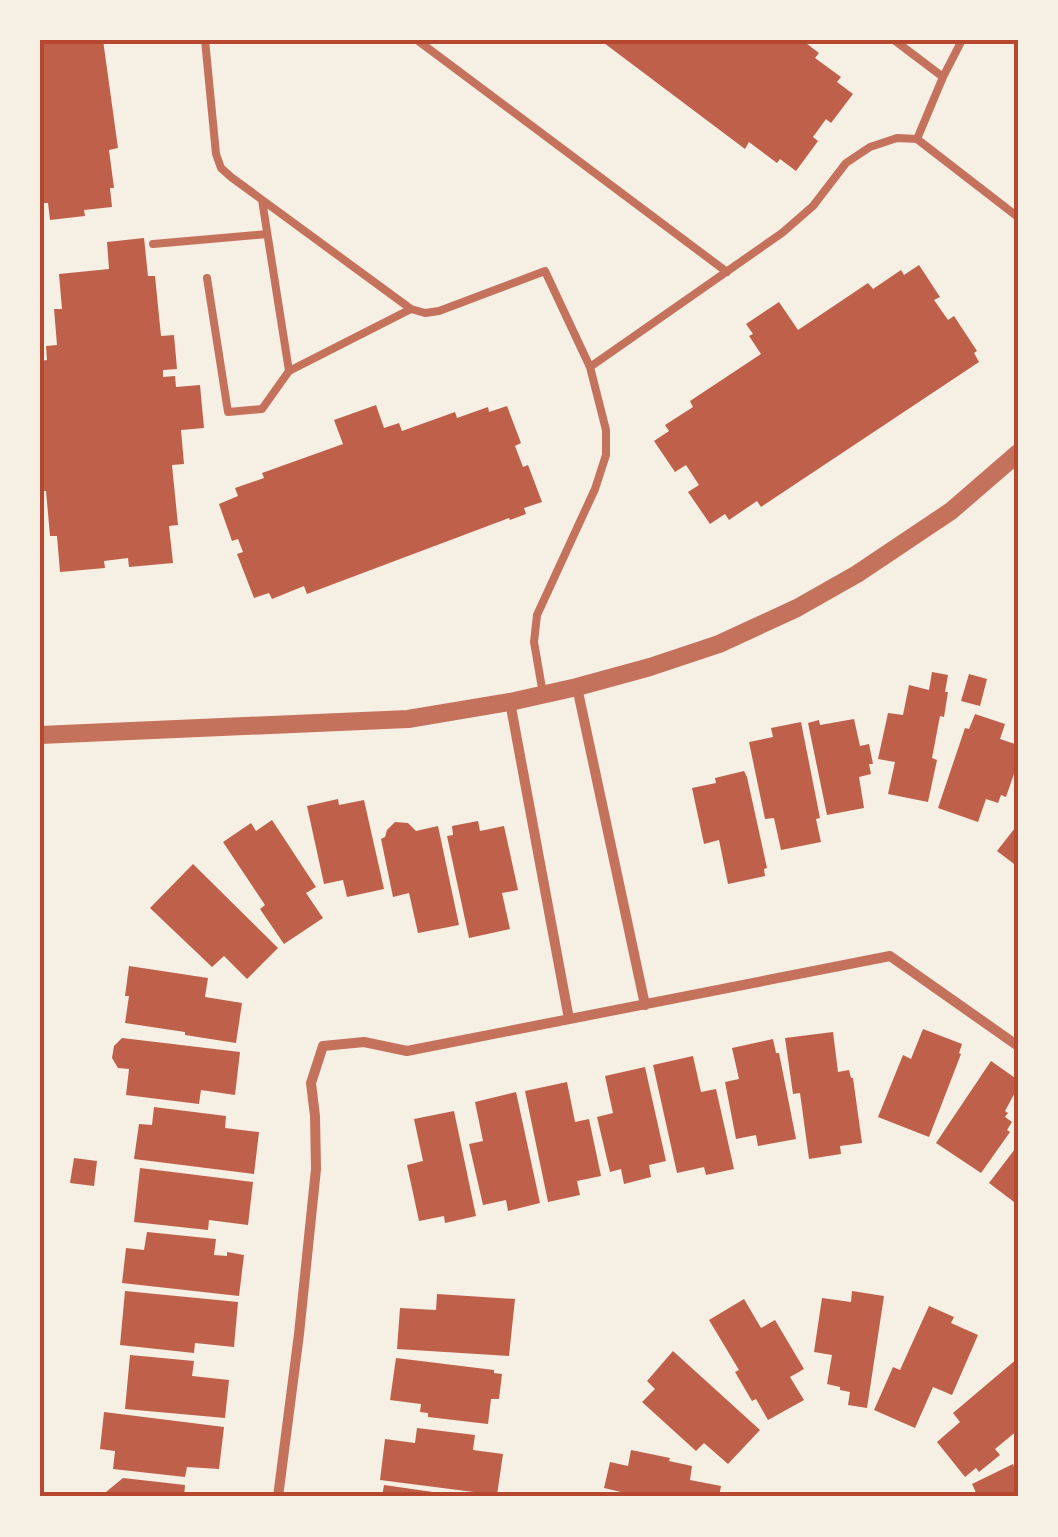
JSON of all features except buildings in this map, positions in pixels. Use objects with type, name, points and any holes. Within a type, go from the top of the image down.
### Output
[{"type":"street","points":[[40,735],[408,720],[577,687],[718,644],[797,608],[906,544],[951,511],[1018,452]]},
{"type":"street","points":[[577,687],[646,1005]]},
{"type":"street","points":[[510,702],[570,1019]]},
{"type":"street","points":[[278,1497],[316,1168],[311,1083],[323,1046],[364,1042],[407,1051],[890,956],[1018,1046]]},
{"type":"lane","points":[[205,40],[216,154],[221,168],[411,308],[425,313],[440,311],[546,271],[590,367],[606,430],[606,454],[595,489],[536,615],[534,642],[543,694]]},
{"type":"lane","points":[[417,40],[727,272]]},
{"type":"lane","points":[[894,40],[943,78]]},
{"type":"lane","points":[[917,140],[962,40]]},
{"type":"lane","points":[[590,367],[766,246],[812,206],[846,163],[870,147],[897,138],[917,140],[1018,217]]},
{"type":"lane","points":[[262,200],[289,371]]},
{"type":"lane","points":[[153,244],[268,234]]},
{"type":"lane","points":[[207,278],[228,412],[262,409],[289,371],[411,308]]}]
